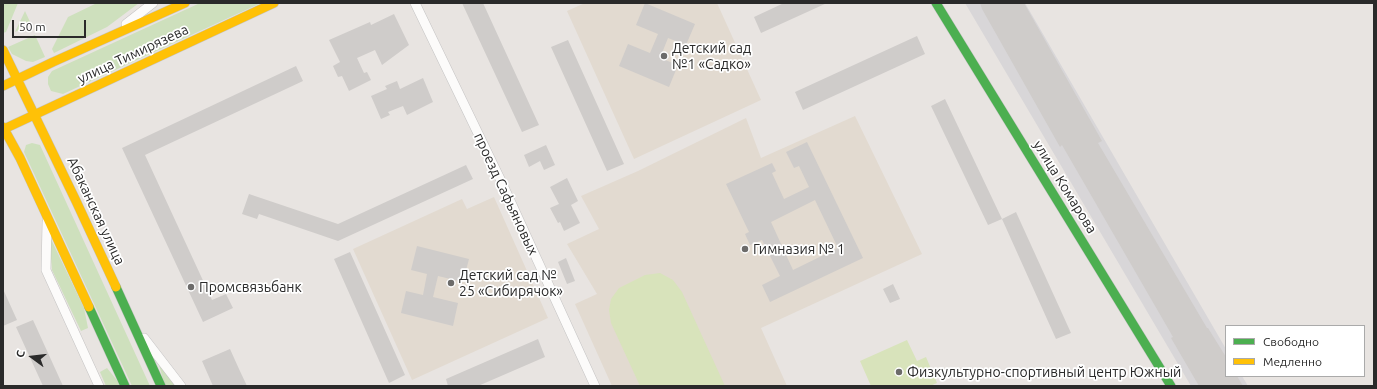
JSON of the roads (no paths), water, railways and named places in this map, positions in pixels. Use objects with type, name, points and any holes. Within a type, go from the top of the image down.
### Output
[{"type":"main road","name":"улица Тимирязева","points":[[3,86],[185,3]]},
{"type":"main road","name":"улица Тимирязева","points":[[3,128],[35,115],[274,3]]},
{"type":"main road","name":"улица Комарова","points":[[936,3],[1172,386]]},
{"type":"main road","name":"Абаканская улица","points":[[3,50],[76,201],[161,386]]},
{"type":"main road","points":[[3,128],[20,158],[125,386]]},
{"type":"street","points":[[109,37],[154,3]]},
{"type":"street","name":"проезд Сафьяновых","points":[[415,3],[505,190],[595,386]]},
{"type":"street","points":[[47,216],[46,270],[99,386]]},
{"type":"street","points":[[130,320],[181,386]]},
{"type":"place","name":"Детский сад №1 «Cадко»","points":[[664,56]]},
{"type":"place","name":"Гимназия № 1","points":[[745,249]]},
{"type":"place","name":"Детский сад № 25 «Сибирячок»","points":[[451,283]]},
{"type":"place","name":"Промсвязьбанк","points":[[191,287]]},
{"type":"place","name":"Физкультурно-спортивный центр Южный","points":[[899,372]]}]
